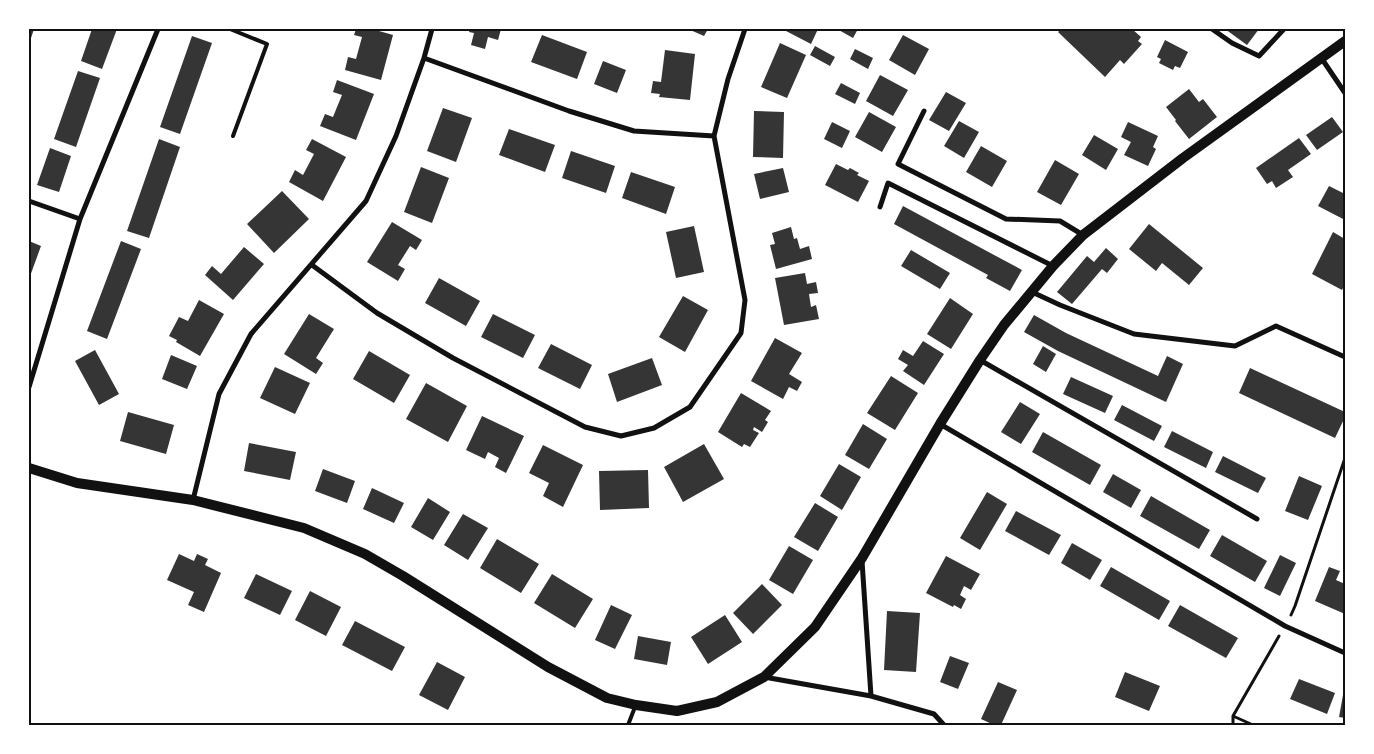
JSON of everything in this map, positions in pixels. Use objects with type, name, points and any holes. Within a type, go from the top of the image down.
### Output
[{"type":"main road","points":[[29,468],[77,483],[194,500],[304,528],[365,554],[548,668],[607,698],[677,712],[717,702],[764,677],[815,627],[862,558],[940,424],[980,360],[1004,325],[1053,266],[1083,236],[1183,158],[1345,41]]},
{"type":"street","points":[[29,386],[80,219],[158,29]]},
{"type":"street","points":[[194,500],[219,394],[251,334],[366,201],[396,136],[424,58],[432,29]]},
{"type":"street","points":[[312,265],[377,313],[453,358],[584,427],[621,436],[654,428],[690,407],[741,333],[745,300],[714,136],[728,79],[745,29]]},
{"type":"street","points":[[1212,29],[1232,43],[1259,56],[1284,29]]},
{"type":"street","points":[[424,58],[569,111],[634,131],[714,136]]},
{"type":"street","points":[[1322,58],[1345,93]]},
{"type":"street","points":[[924,111],[898,164],[1006,219],[1060,221],[1083,236]]},
{"type":"street","points":[[880,206],[888,183],[1053,266]]},
{"type":"street","points":[[29,201],[80,219]]},
{"type":"street","points":[[1032,292],[1134,334],[1235,346],[1276,326],[1345,357]]},
{"type":"street","points":[[980,360],[1257,519]]},
{"type":"street","points":[[940,424],[1285,626],[1345,653]]},
{"type":"street","points":[[862,558],[871,696]]},
{"type":"street","points":[[764,677],[871,696],[934,714],[944,725]]},
{"type":"lane","points":[[230,29],[267,44],[233,136]]},
{"type":"lane","points":[[628,725],[636,704]]},
{"type":"path","points":[[1233,725],[1232,716],[1295,606],[1345,458]]},
{"type":"path","points":[[1232,716],[1253,725]]},
{"type":"building","points":[[29,29],[34,29],[29,44]]},
{"type":"building","points":[[92,29],[117,29],[102,69],[81,61]]},
{"type":"building","points":[[356,29],[372,29],[393,35],[381,80],[345,70],[348,57],[356,59],[362,37],[354,35]]},
{"type":"building","points":[[470,29],[501,29],[498,40],[488,37],[485,49],[471,45],[474,33],[469,32]]},
{"type":"building","points":[[688,29],[708,29],[704,36]]},
{"type":"building","points":[[787,29],[818,29],[811,44],[786,31]]},
{"type":"building","points":[[837,29],[858,29],[853,38]]},
{"type":"building","points":[[1061,29],[1132,29],[1141,37],[1138,41],[1142,44],[1124,64],[1120,60],[1105,77],[1058,32]]},
{"type":"building","points":[[1225,29],[1259,29],[1247,45]]},
{"type":"building","points":[[542,35],[587,52],[577,79],[531,62]]},
{"type":"building","points":[[903,35],[929,49],[915,75],[889,60]]},
{"type":"building","points":[[192,36],[212,43],[180,134],[160,127]]},
{"type":"building","points":[[1165,40],[1188,52],[1180,68],[1175,66],[1173,70],[1159,63],[1161,59],[1157,57]]},
{"type":"building","points":[[780,43],[806,55],[787,98],[761,87]]},
{"type":"building","points":[[815,46],[835,57],[830,66],[810,55]]},
{"type":"building","points":[[855,49],[873,58],[868,69],[850,59]]},
{"type":"building","points":[[665,50],[695,54],[690,100],[659,97],[660,94],[651,93],[653,81],[661,82]]},
{"type":"building","points":[[603,61],[626,70],[617,93],[594,84]]},
{"type":"building","points":[[78,71],[100,78],[76,147],[54,139]]},
{"type":"building","points":[[880,75],[908,90],[893,116],[866,101]]},
{"type":"building","points":[[337,80],[374,94],[356,140],[320,126],[325,114],[333,117],[342,95],[333,92]]},
{"type":"building","points":[[841,83],[860,93],[855,104],[835,94]]},
{"type":"building","points":[[1189,89],[1199,102],[1203,99],[1217,117],[1189,139],[1166,107]]},
{"type":"building","points":[[946,92],[966,103],[949,131],[929,120]]},
{"type":"building","points":[[443,108],[472,118],[456,162],[427,151]]},
{"type":"building","points":[[754,111],[784,112],[783,158],[753,157]]},
{"type":"building","points":[[869,112],[896,127],[882,152],[855,137]]},
{"type":"building","points":[[1332,117],[1343,132],[1317,150],[1306,135]]},
{"type":"building","points":[[959,121],[979,132],[964,158],[944,146]]},
{"type":"building","points":[[832,122],[850,131],[842,148],[824,139]]},
{"type":"building","points":[[1128,122],[1158,136],[1153,147],[1156,149],[1148,166],[1124,155],[1131,142],[1121,137]]},
{"type":"building","points":[[509,129],[555,145],[545,172],[499,155]]},
{"type":"building","points":[[1094,135],[1118,149],[1106,170],[1082,155]]},
{"type":"building","points":[[1299,138],[1311,154],[1288,170],[1293,177],[1276,188],[1272,181],[1267,184],[1256,168]]},
{"type":"building","points":[[159,139],[180,147],[149,238],[127,231]]},
{"type":"building","points":[[312,139],[346,157],[323,201],[289,182],[295,170],[303,175],[314,154],[306,150]]},
{"type":"building","points":[[981,146],[1007,161],[992,187],[966,172]]},
{"type":"building","points":[[50,148],[71,156],[59,192],[37,185]]},
{"type":"building","points":[[571,151],[615,166],[606,193],[562,178]]},
{"type":"building","points":[[1055,160],[1079,174],[1061,205],[1037,192]]},
{"type":"building","points":[[836,164],[848,170],[850,168],[859,173],[857,175],[869,181],[858,202],[825,185]]},
{"type":"building","points":[[421,167],[449,178],[432,223],[404,212]]},
{"type":"building","points":[[783,168],[789,192],[760,199],[754,174]]},
{"type":"building","points":[[631,172],[675,187],[666,214],[622,198]]},
{"type":"building","points":[[1329,186],[1345,194],[1345,220],[1318,206]]},
{"type":"building","points":[[282,191],[309,219],[274,253],[247,224]]},
{"type":"building","points":[[903,206],[1022,270],[1010,291],[986,278],[988,275],[894,224]]},
{"type":"building","points":[[392,222],[422,240],[416,250],[410,246],[398,265],[405,269],[398,281],[367,262]]},
{"type":"building","points":[[1149,224],[1203,268],[1189,285],[1162,263],[1156,271],[1129,249]]},
{"type":"building","points":[[694,226],[704,272],[676,278],[666,232]]},
{"type":"building","points":[[791,227],[794,239],[797,238],[800,249],[809,246],[812,259],[776,269],[770,245],[775,244],[772,233]]},
{"type":"building","points":[[1333,232],[1345,239],[1345,284],[1342,290],[1312,274]]},
{"type":"building","points":[[29,241],[41,246],[29,279]]},
{"type":"building","points":[[121,241],[141,249],[107,339],[87,331]]},
{"type":"building","points":[[244,247],[264,264],[233,300],[205,275],[212,266],[221,274]]},
{"type":"building","points":[[1106,248],[1118,259],[1107,273],[1102,269],[1072,304],[1057,292],[1087,256],[1094,262]]},
{"type":"building","points":[[911,250],[950,273],[940,289],[901,266]]},
{"type":"building","points":[[805,273],[807,284],[816,282],[818,293],[809,294],[811,307],[816,305],[819,319],[784,325],[775,278]]},
{"type":"building","points":[[439,278],[480,301],[466,326],[425,303]]},
{"type":"building","points":[[683,296],[708,310],[685,352],[659,337]]},
{"type":"building","points":[[950,298],[973,314],[951,349],[927,334]]},
{"type":"building","points":[[199,300],[224,314],[200,356],[169,336],[179,317],[188,321]]},
{"type":"building","points":[[309,314],[334,329],[316,358],[323,363],[316,374],[284,354]]},
{"type":"building","points":[[493,314],[535,335],[523,358],[481,337]]},
{"type":"building","points":[[1034,315],[1066,333],[1158,376],[1167,356],[1183,364],[1166,402],[1058,351],[1024,332]]},
{"type":"building","points":[[775,338],[802,353],[789,374],[802,382],[797,391],[789,387],[783,399],[751,381]]},
{"type":"building","points":[[923,341],[944,354],[924,385],[903,371],[908,365],[898,359],[903,350],[913,356]]},
{"type":"building","points":[[551,344],[592,365],[580,389],[538,368]]},
{"type":"building","points":[[1043,346],[1056,354],[1046,372],[1033,364]]},
{"type":"building","points":[[95,350],[119,394],[99,405],[75,361]]},
{"type":"building","points":[[369,351],[410,375],[394,403],[353,379]]},
{"type":"building","points":[[171,355],[197,366],[187,389],[162,379]]},
{"type":"building","points":[[652,358],[662,385],[617,402],[608,374]]},
{"type":"building","points":[[275,367],[310,383],[295,414],[260,398]]},
{"type":"building","points":[[1250,368],[1345,412],[1345,417],[1335,438],[1239,393]]},
{"type":"building","points":[[891,376],[918,393],[895,430],[867,413]]},
{"type":"building","points":[[1071,377],[1113,396],[1105,413],[1063,394]]},
{"type":"building","points":[[426,383],[467,406],[448,442],[406,419]]},
{"type":"building","points":[[741,393],[771,411],[765,420],[768,422],[762,432],[754,427],[753,430],[759,433],[750,447],[744,444],[742,447],[718,432]]},
{"type":"building","points":[[1020,402],[1040,414],[1021,444],[1001,432]]},
{"type":"building","points":[[1122,405],[1162,426],[1154,441],[1114,420]]},
{"type":"building","points":[[128,412],[174,425],[166,454],[120,441]]},
{"type":"building","points":[[482,416],[524,436],[506,473],[495,467],[499,458],[488,452],[485,459],[466,450]]},
{"type":"building","points":[[863,424],[887,439],[869,469],[845,455]]},
{"type":"building","points":[[1172,431],[1213,452],[1206,468],[1164,447]]},
{"type":"building","points":[[1043,432],[1101,465],[1090,485],[1032,452]]},
{"type":"building","points":[[249,443],[296,452],[290,480],[244,471]]},
{"type":"building","points":[[704,444],[724,479],[683,502],[664,467]]},
{"type":"building","points":[[543,445],[583,465],[563,507],[543,496],[549,483],[529,473]]},
{"type":"building","points":[[1223,456],[1266,478],[1258,493],[1215,472]]},
{"type":"building","points":[[839,464],[861,477],[842,510],[820,496]]},
{"type":"building","points":[[323,469],[355,481],[347,503],[315,491]]},
{"type":"building","points":[[648,470],[649,508],[600,510],[599,471]]},
{"type":"building","points":[[1113,474],[1141,490],[1131,508],[1103,492]]},
{"type":"building","points":[[1299,476],[1322,486],[1308,520],[1285,511]]},
{"type":"building","points":[[372,488],[404,503],[394,523],[363,509]]},
{"type":"building","points":[[987,492],[1007,504],[980,550],[960,538]]},
{"type":"building","points":[[1151,496],[1210,530],[1199,549],[1140,516]]},
{"type":"building","points":[[428,498],[450,512],[433,540],[411,527]]},
{"type":"building","points":[[815,503],[838,517],[818,551],[794,537]]},
{"type":"building","points":[[1016,511],[1061,535],[1049,555],[1005,531]]},
{"type":"building","points":[[463,514],[488,528],[468,560],[444,545]]},
{"type":"building","points":[[1222,535],[1267,561],[1255,582],[1210,556]]},
{"type":"building","points":[[497,539],[539,564],[521,593],[480,568]]},
{"type":"building","points":[[1072,543],[1102,560],[1090,580],[1061,563]]},
{"type":"building","points":[[789,546],[813,560],[793,594],[769,580]]},
{"type":"building","points":[[179,554],[194,561],[197,554],[208,559],[205,565],[221,573],[204,612],[188,605],[194,592],[167,580]]},
{"type":"building","points":[[1280,555],[1296,563],[1280,596],[1264,588]]},
{"type":"building","points":[[946,556],[980,574],[971,590],[964,586],[960,595],[966,599],[961,609],[954,605],[953,607],[926,593]]},
{"type":"building","points":[[1111,567],[1170,601],[1159,620],[1100,586]]},
{"type":"building","points":[[1329,567],[1340,571],[1336,580],[1345,584],[1345,614],[1315,601]]},
{"type":"building","points":[[256,574],[292,591],[280,615],[244,598]]},
{"type":"building","points":[[552,574],[593,599],[575,628],[534,603]]},
{"type":"building","points":[[762,584],[782,605],[753,634],[733,613]]},
{"type":"building","points":[[310,591],[341,607],[326,636],[295,620]]},
{"type":"building","points":[[611,605],[632,615],[615,649],[595,640]]},
{"type":"building","points":[[1180,605],[1238,638],[1226,658],[1168,626]]},
{"type":"building","points":[[887,611],[920,613],[916,672],[884,670]]},
{"type":"building","points":[[725,615],[742,642],[708,664],[691,637]]},
{"type":"building","points":[[355,621],[405,647],[392,671],[342,645]]},
{"type":"building","points":[[638,636],[671,642],[667,665],[634,659]]},
{"type":"building","points":[[950,656],[969,663],[958,689],[940,682]]},
{"type":"building","points":[[437,662],[465,677],[448,710],[419,695]]},
{"type":"building","points":[[1125,672],[1160,686],[1149,711],[1115,697]]},
{"type":"building","points":[[1299,679],[1335,693],[1327,714],[1290,699]]},
{"type":"building","points":[[998,682],[1017,690],[1001,725],[994,725],[981,719]]},
{"type":"building","points":[[1343,695],[1345,695],[1345,718],[1339,717]]}]
